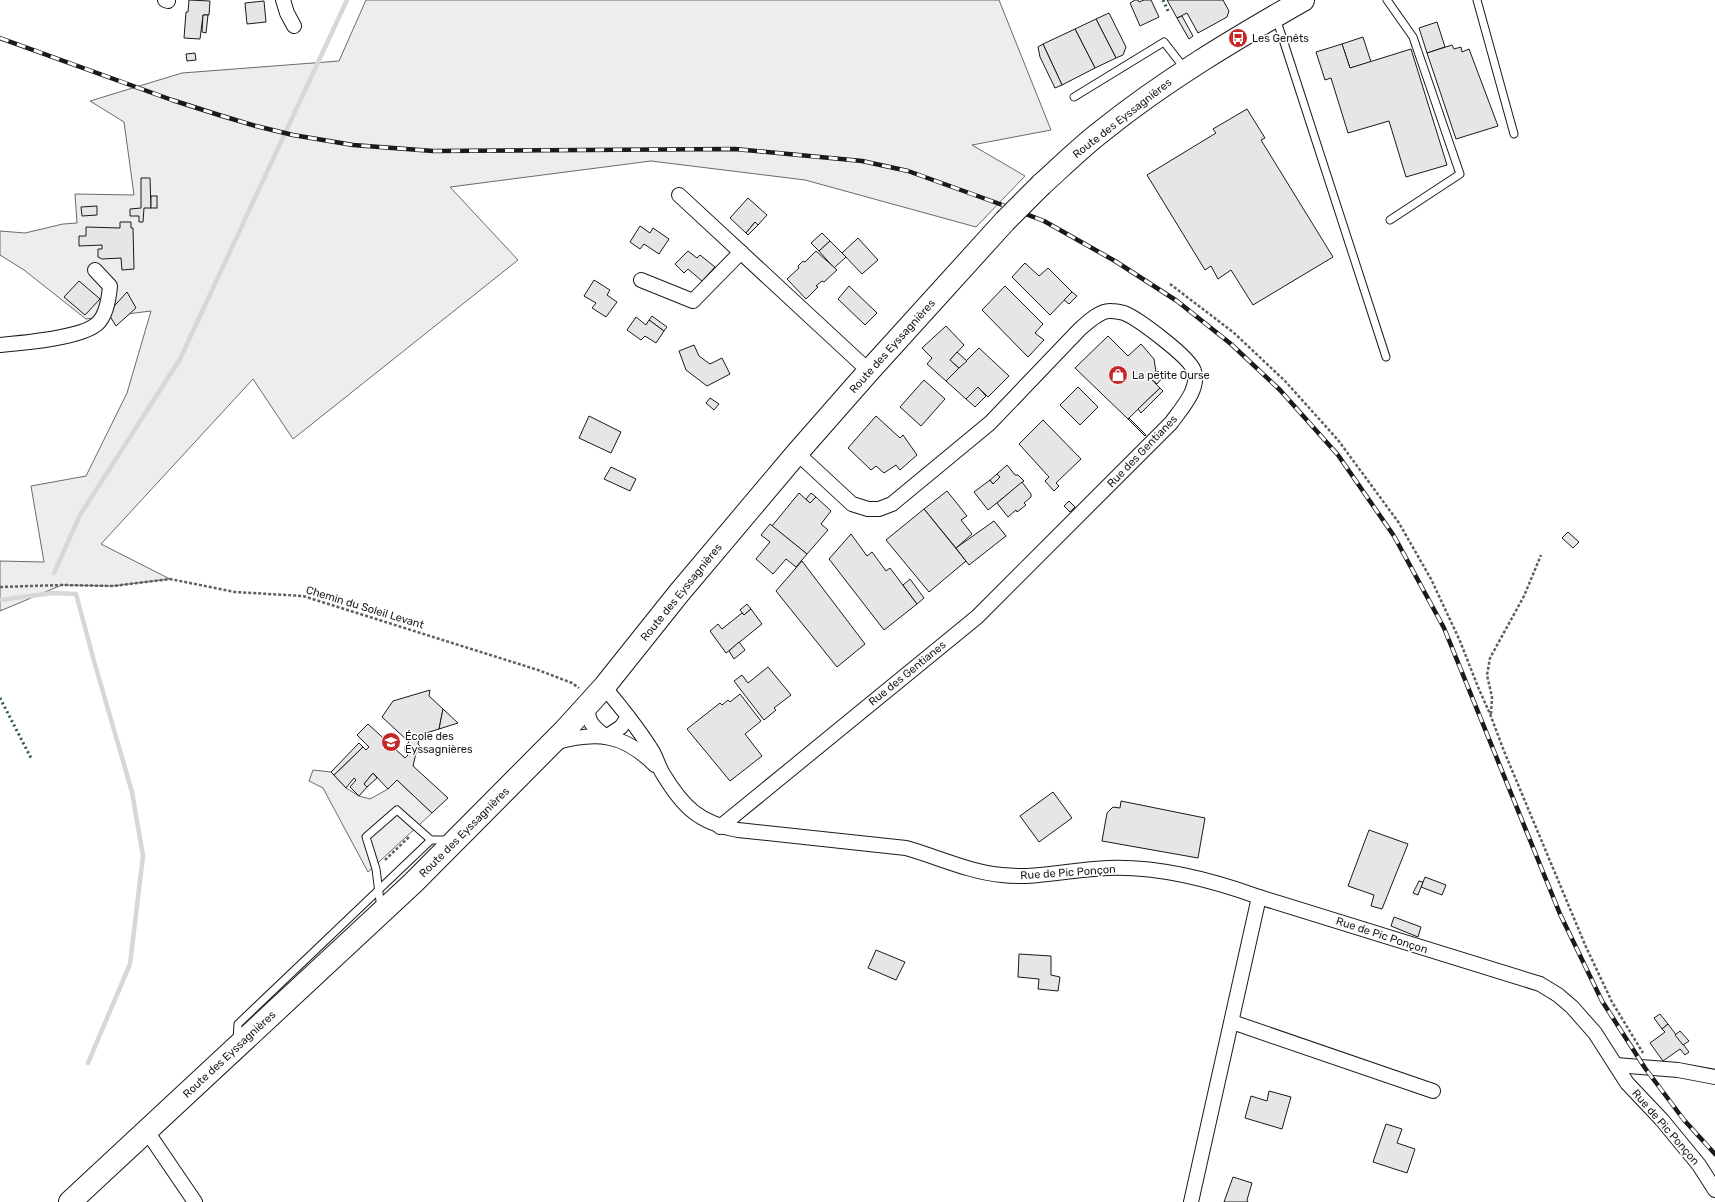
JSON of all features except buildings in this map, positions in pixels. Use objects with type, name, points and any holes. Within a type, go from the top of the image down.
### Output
[{"type":"main road","name":"Route des Eyssagnières","points":[[70,1202],[381,913],[456,841],[595,698],[679,593],[869,371],[1005,221],[1041,185],[1102,131],[1131,108],[1186,70],[1297,1]]},
{"type":"street","points":[[283,0],[287,13],[294,26]]},
{"type":"street","points":[[679,194],[869,371]]},
{"type":"street","points":[[641,280],[693,301],[741,252]]},
{"type":"street","points":[[0,345],[41,341],[85,331],[98,323],[108,305],[110,286],[95,270]]},
{"type":"street","name":"Rue des Gentianes","points":[[720,827],[977,617],[1171,423],[1186,404],[1194,386],[1194,371],[1184,356],[1138,321],[1124,313],[1110,311],[1097,316],[1080,329],[990,423],[892,504],[880,509],[868,509],[852,504],[798,453]]},
{"type":"street","name":"Rue de Pic Ponçon","points":[[606,737],[591,724],[588,716],[595,698],[628,717],[651,750],[677,795],[696,815],[720,827],[906,848],[932,855],[973,871],[1004,876],[1037,875],[1108,868],[1141,870],[1196,877],[1226,885],[1259,897],[1540,984],[1558,995],[1572,1007],[1595,1033],[1627,1083],[1662,1120],[1699,1165],[1715,1190]]},
{"type":"street","points":[[606,737],[621,727],[628,717]]},
{"type":"street","name":"Rue de Pic Ponçon","points":[[551,744],[581,737],[606,737],[630,744],[645,755],[663,773]]},
{"type":"street","points":[[1191,1202],[1259,897]]},
{"type":"street","points":[[1232,1022],[1433,1091]]},
{"type":"street","points":[[1616,1065],[1678,1070],[1715,1077]]},
{"type":"street","points":[[146,1130],[195,1202]]},
{"type":"lane","points":[[1387,0],[1414,37],[1460,174],[1390,220]]},
{"type":"lane","points":[[1477,0],[1514,134]]},
{"type":"lane","points":[[1275,15],[1386,357]]},
{"type":"lane","points":[[1074,97],[1164,42],[1186,70]]},
{"type":"lane","points":[[381,913],[376,869],[366,837],[397,810],[432,840],[456,841]]},
{"type":"lane","points":[[237,1046],[238,1024],[432,840]]},
{"type":"path","points":[[1170,284],[1232,332],[1285,381],[1338,440],[1399,523],[1431,579],[1460,641],[1583,940],[1612,1002],[1652,1069]]},
{"type":"path","points":[[1490,714],[1492,697],[1487,675],[1490,658],[1524,596],[1541,555]]},
{"type":"path","name":"Chemin du Soleil Levant","points":[[0,587],[62,585],[113,586],[170,579],[234,592],[303,596],[538,670],[572,683],[595,698]]},
{"type":"path","points":[[376,869],[418,829]]},
{"type":"shaded area","points":[[366,0],[999,0],[1051,130],[972,145],[1025,176],[976,227],[805,180],[651,161],[450,187],[518,260],[293,439],[253,379],[101,544],[170,579],[113,586],[62,585],[0,611],[0,561],[44,562],[31,486],[86,476],[127,393],[151,311],[86,319],[24,270],[0,255],[0,231],[25,233],[63,224],[77,223],[75,194],[134,195],[124,122],[90,101],[182,73],[339,61]]},
{"type":"shaded area","points":[[313,770],[331,772],[346,788],[359,796],[370,799],[388,789],[397,780],[432,813],[368,872],[323,788],[309,781]]},
{"type":"waterway","points":[[54,573],[80,515],[180,359],[347,0]]},
{"type":"waterway","points":[[0,600],[53,593],[76,594],[132,792],[143,856],[130,964],[88,1063]]},
{"type":"railway","points":[[0,38],[172,100],[219,115],[293,135],[353,145],[433,151],[735,149],[862,161],[908,171],[1044,221],[1115,261],[1177,301],[1231,344],[1280,390],[1338,455],[1394,536],[1444,628],[1560,914],[1602,1001],[1645,1068],[1684,1120],[1715,1154]]},
{"type":"hedge","points":[[1163,0],[1169,13]]},
{"type":"hedge","points":[[0,698],[31,758]]},
{"type":"place","name":"Les Genêts","points":[[1238,38]]},
{"type":"place","name":"La petite Ourse","points":[[1118,375]]},
{"type":"place","name":"École des Eyssagnières","points":[[391,742]]}]
